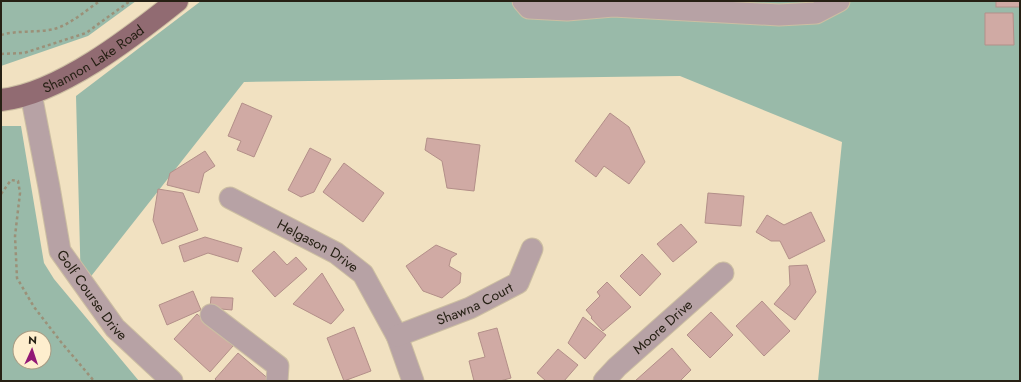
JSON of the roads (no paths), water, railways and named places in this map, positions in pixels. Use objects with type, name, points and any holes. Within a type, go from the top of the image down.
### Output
[{"type":"main road","name":"Shannon Lake Road","points":[[1,100],[31,94],[64,79],[105,54],[152,21],[177,1]]},
{"type":"street","points":[[523,1],[529,8],[567,10],[613,6],[779,15],[816,13],[839,1]]},
{"type":"street","name":"Golf Course Drive","points":[[31,94],[60,251],[115,328],[172,381]]},
{"type":"street","name":"Helgason Drive","points":[[230,198],[336,252],[363,274],[397,336],[413,381]]},
{"type":"street","name":"Shawna Court","points":[[397,336],[470,308],[518,283],[532,249]]},
{"type":"street","name":"Moore Drive","points":[[604,381],[617,367],[723,273]]},
{"type":"street","points":[[211,315],[278,366],[277,381]]}]
